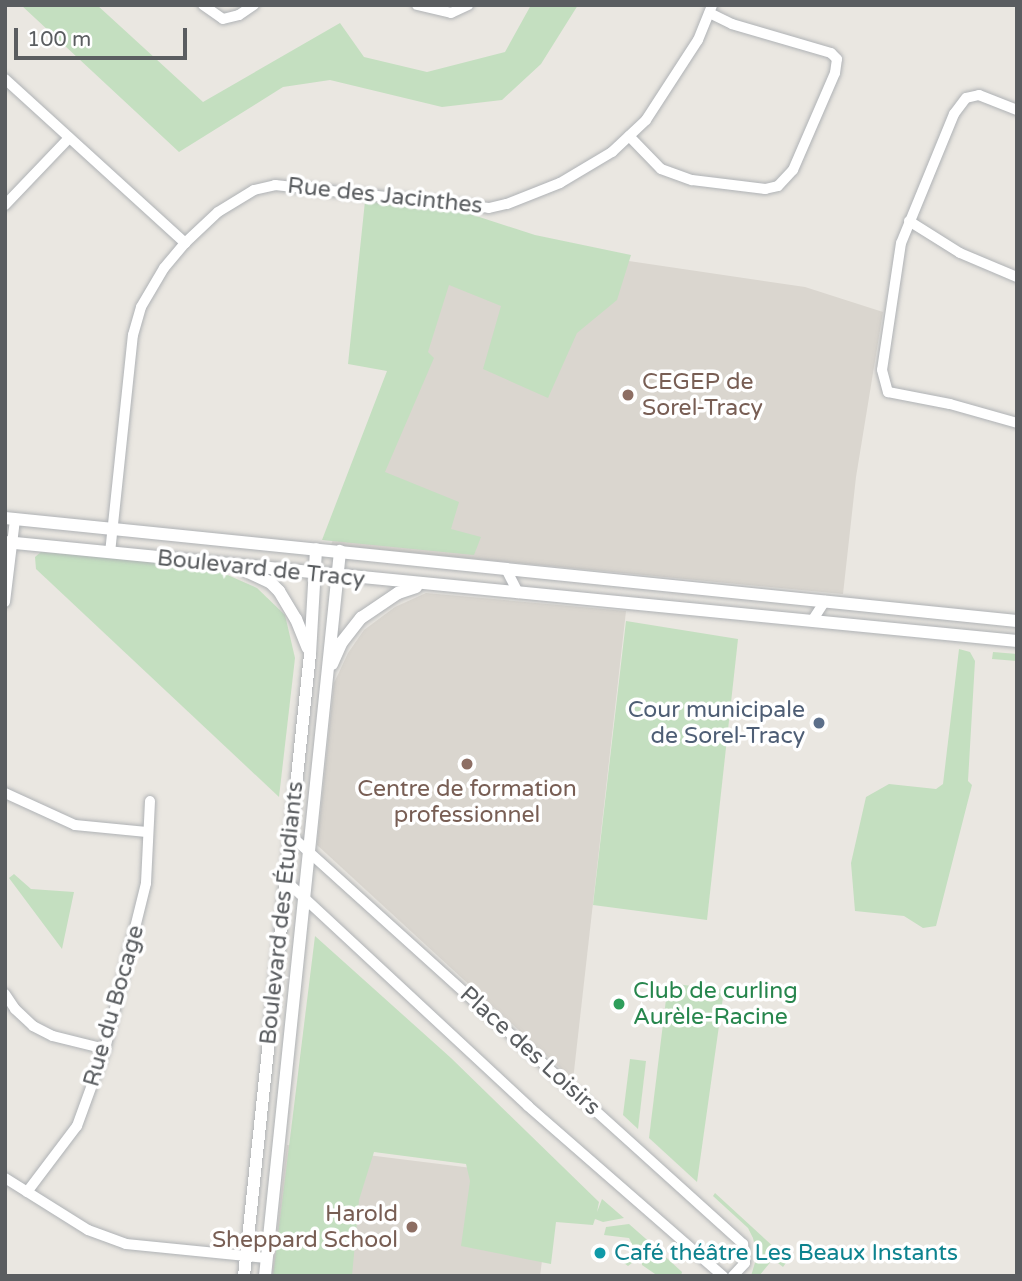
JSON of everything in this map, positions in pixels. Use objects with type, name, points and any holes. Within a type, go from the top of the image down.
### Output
[{"type":"street","points":[[202,5],[223,19],[239,15],[254,5]]},
{"type":"street","points":[[417,5],[450,13],[468,5]]},
{"type":"street","points":[[629,136],[661,169],[692,180],[765,190],[778,186],[793,170],[835,74],[837,59],[831,53],[732,24],[711,9]]},
{"type":"street","name":"Rue des Jacinthes","points":[[110,553],[133,335],[145,299],[164,268],[185,243],[237,198],[275,185],[353,191],[489,208],[507,204],[587,168],[646,120],[698,40],[711,9]]},
{"type":"street","points":[[5,79],[185,243]]},
{"type":"street","points":[[1017,110],[979,95],[967,98],[954,114],[909,220],[898,255],[883,358],[884,385],[888,392],[950,404],[1017,423]]},
{"type":"street","points":[[5,205],[69,138]]},
{"type":"street","points":[[909,220],[960,253],[1017,277]]},
{"type":"street","points":[[5,602],[10,518]]},
{"type":"street","name":"Boulevard de Tracy","points":[[10,518],[1017,621]]},
{"type":"street","name":"Boulevard de Tracy","points":[[9,542],[229,566],[1017,641]]},
{"type":"street","name":"Boulevard des Étudiants","points":[[244,1276],[310,654],[316,549]]},
{"type":"street","name":"Boulevard des Étudiants","points":[[265,1276],[340,551]]},
{"type":"street","points":[[229,566],[253,573],[279,591],[296,619],[310,654]]},
{"type":"street","points":[[506,569],[518,593]]},
{"type":"street","points":[[327,678],[342,642],[361,618],[398,593],[423,584]]},
{"type":"street","points":[[812,621],[825,601]]},
{"type":"street","points":[[955,636],[956,616]]},
{"type":"street","points":[[5,793],[75,825],[147,832]]},
{"type":"street","name":"Rue du Bocage","points":[[27,1192],[77,1126],[105,1049],[146,883],[150,801]]},
{"type":"street","name":"Place des Loisirs","points":[[289,834],[743,1244],[745,1263],[733,1276]]},
{"type":"street","name":"Place des Loisirs","points":[[285,880],[528,1106],[723,1276]]},
{"type":"street","points":[[5,994],[15,1009],[33,1026],[53,1036],[105,1049]]},
{"type":"street","points":[[5,1178],[88,1230],[126,1244],[267,1258]]},
{"type":"shaded area","name":"CEGEP de Sorel-Tracy","points":[[446,234],[805,287],[883,312],[856,477],[843,594],[331,545]]},
{"type":"shaded area","name":"Centre de formation professionnel","points":[[426,593],[626,611],[573,1080],[317,845],[334,683],[348,653],[364,630],[395,607]]},
{"type":"shaded area","name":"Harold Sheppard School","points":[[287,1145],[553,1178],[540,1276],[272,1276]]},
{"type":"green space","points":[[21,5],[97,5],[203,102],[340,23],[364,57],[427,72],[505,52],[531,5],[578,5],[541,64],[502,100],[442,107],[330,80],[283,87],[179,152]]},
{"type":"green space","points":[[365,201],[464,212],[535,235],[631,255],[617,300],[577,333],[548,398],[483,369],[501,306],[449,285],[428,352],[434,358],[385,472],[459,502],[451,529],[481,537],[474,555],[322,540],[387,371],[348,364]]},
{"type":"green space","points":[[41,552],[162,561],[214,569],[257,588],[285,615],[295,658],[279,797],[36,569],[35,557]]},
{"type":"green space","points":[[626,621],[738,639],[707,920],[593,905]]},
{"type":"green space","points":[[959,649],[970,652],[975,661],[968,781],[972,785],[936,926],[923,928],[904,916],[855,911],[851,863],[866,797],[889,784],[936,789],[943,784]]},
{"type":"green space","points":[[993,652],[1017,654],[1017,661],[992,659]]},
{"type":"green space","points":[[14,874],[31,889],[74,892],[62,949],[9,878]]},
{"type":"green space","points":[[315,936],[451,1058],[599,1202],[597,1212],[602,1199],[624,1218],[603,1222],[595,1219],[593,1225],[556,1222],[551,1264],[461,1246],[470,1181],[466,1164],[374,1152],[359,1200],[352,1276],[273,1276]]},
{"type":"green space","points":[[668,983],[724,990],[697,1182],[649,1138]]},
{"type":"green space","points":[[630,1059],[646,1061],[638,1129],[623,1115]]},
{"type":"green space","points":[[715,1193],[788,1260],[783,1267],[773,1259],[759,1276],[751,1276],[757,1256],[753,1238],[748,1228],[713,1196]]},
{"type":"green space","points":[[629,1224],[654,1246],[628,1266],[624,1263],[634,1248],[629,1238],[604,1235],[606,1227]]},
{"type":"green space","points":[[657,1249],[682,1272],[681,1276],[658,1276],[642,1265],[642,1261]]},
{"type":"place","name":"CEGEP de Sorel-Tracy","points":[[628,395]]},
{"type":"place","name":"Cour municipale de Sorel-Tracy","points":[[819,723]]},
{"type":"place","name":"Centre de formation professionnel","points":[[467,764]]},
{"type":"place","name":"Club de curling Aurèle-Racine","points":[[619,1004]]},
{"type":"place","name":"Harold Sheppard School","points":[[412,1227]]},
{"type":"place","name":"Café théâtre Les Beaux Instants","points":[[600,1253]]}]
